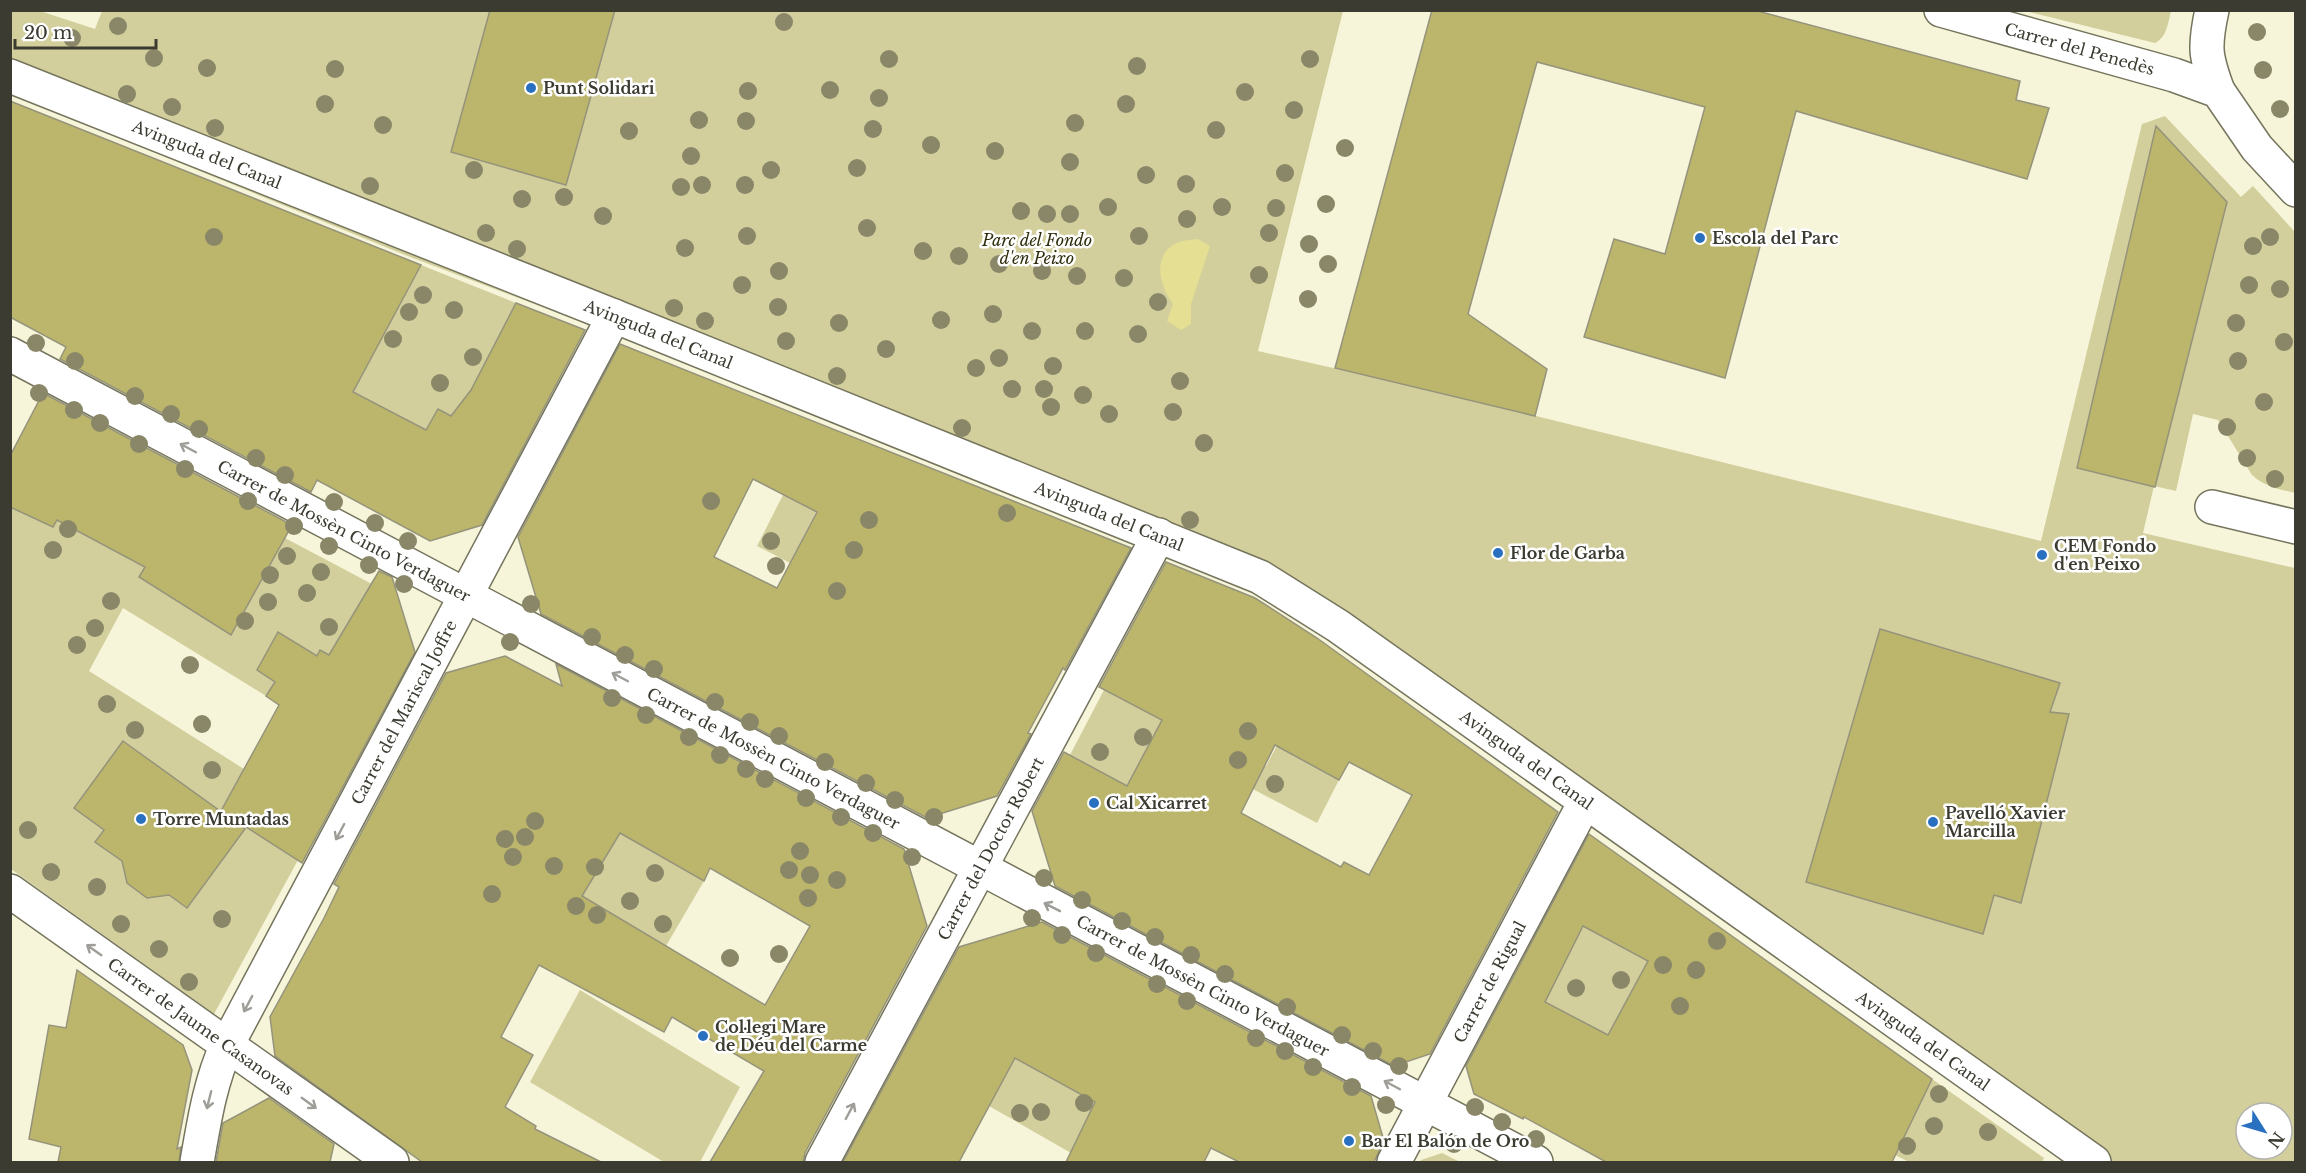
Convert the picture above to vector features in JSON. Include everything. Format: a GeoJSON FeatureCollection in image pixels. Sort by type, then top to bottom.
{"type":"FeatureCollection","features":[{"type":"Feature","properties":{"kind":"street","name":"Carrer del Penedès"},"geometry":{"type":"LineString","coordinates":[[1941,10],[2174,75],[2218,91]]}},
{"type":"Feature","properties":{"kind":"street"},"geometry":{"type":"LineString","coordinates":[[2212,10],[2207,34],[2207,62],[2218,91],[2257,148],[2295,190]]}},
{"type":"Feature","properties":{"kind":"street","name":"Avinguda del Canal"},"geometry":{"type":"LineString","coordinates":[[10,76],[614,316],[1260,577],[1329,620],[2094,1162]]}},
{"type":"Feature","properties":{"kind":"street","name":"Carrer del Mariscal Joffre"},"geometry":{"type":"LineString","coordinates":[[197,1162],[218,1063],[227,1044],[614,316]]}},
{"type":"Feature","properties":{"kind":"street","name":"Carrer de Mossèn Cinto Verdaguer"},"geometry":{"type":"LineString","coordinates":[[10,354],[1536,1162]]}},
{"type":"Feature","properties":{"kind":"street"},"geometry":{"type":"LineString","coordinates":[[2212,507],[2295,527]]}},
{"type":"Feature","properties":{"kind":"street","name":"Carrer del Doctor Robert"},"geometry":{"type":"LineString","coordinates":[[822,1162],[1159,536]]}},
{"type":"Feature","properties":{"kind":"street","name":"Carrer de Rigual"},"geometry":{"type":"LineString","coordinates":[[1394,1162],[1586,802]]}},
{"type":"Feature","properties":{"kind":"street","name":"Carrer de Jaume Casanovas"},"geometry":{"type":"LineString","coordinates":[[10,891],[392,1162]]}},
{"type":"Feature","properties":{"kind":"green space","name":"Parc del Fondo d'en Peixo"},"geometry":{"type":"Polygon","coordinates":[[[10,11],[40,11],[95,29],[102,11],[490,11],[451,152],[566,185],[615,11],[1343,11],[1258,351],[1431,390],[2041,541],[2142,124],[2165,116],[2241,197],[2253,186],[2295,232],[2295,493],[2272,487],[2257,479],[2252,475],[2218,420],[2193,414],[2176,491],[2154,486],[2143,533],[2295,568],[2295,1162],[2074,1162],[1324,627],[1248,589],[1120,540],[579,321],[405,255],[11,94],[10,11]]]}},
{"type":"Feature","properties":{"kind":"green space"},"geometry":{"type":"Polygon","coordinates":[[[2025,11],[2171,11],[2165,33],[2155,43],[2025,11]]]}},
{"type":"Feature","properties":{"kind":"green space"},"geometry":{"type":"Polygon","coordinates":[[[421,265],[516,303],[456,419],[438,409],[423,435],[414,424],[353,392],[421,265]]]}},
{"type":"Feature","properties":{"kind":"green space"},"geometry":{"type":"Polygon","coordinates":[[[785,491],[818,508],[790,563],[757,546],[785,491]]]}},
{"type":"Feature","properties":{"kind":"green space"},"geometry":{"type":"Polygon","coordinates":[[[71,493],[95,540],[145,567],[140,578],[231,635],[285,538],[372,584],[329,655],[320,650],[317,656],[278,632],[257,670],[275,682],[266,696],[123,608],[89,671],[244,769],[221,811],[298,860],[214,1014],[11,869],[10,507],[53,527],[71,493]],[[124,741],[75,808],[103,830],[95,842],[126,864],[124,868],[127,883],[147,898],[164,892],[186,908],[223,858],[206,801],[124,741]]]}},
{"type":"Feature","properties":{"kind":"green space"},"geometry":{"type":"Polygon","coordinates":[[[1104,690],[1170,724],[1146,750],[1127,786],[1070,755],[1104,690]]]}},
{"type":"Feature","properties":{"kind":"green space"},"geometry":{"type":"Polygon","coordinates":[[[1281,738],[1299,758],[1339,780],[1317,823],[1234,779],[1226,745],[1266,766],[1281,738]]]}},
{"type":"Feature","properties":{"kind":"green space"},"geometry":{"type":"Polygon","coordinates":[[[620,833],[704,881],[666,946],[546,901],[620,833]]]}},
{"type":"Feature","properties":{"kind":"green space"},"geometry":{"type":"Polygon","coordinates":[[[1669,922],[1604,1043],[1544,1002],[1583,926],[1586,928],[1669,922]]]}},
{"type":"Feature","properties":{"kind":"green space"},"geometry":{"type":"Polygon","coordinates":[[[580,990],[740,1087],[700,1162],[664,1162],[530,1082],[580,990]]]}},
{"type":"Feature","properties":{"kind":"green space"},"geometry":{"type":"Polygon","coordinates":[[[1006,1053],[1049,1077],[1101,1091],[1071,1153],[989,1106],[1006,1053]]]}},
{"type":"Feature","properties":{"kind":"green space"},"geometry":{"type":"Polygon","coordinates":[[[1932,1079],[2044,1158],[2042,1162],[1909,1162],[1895,1155],[1932,1079]]]}},
{"type":"Feature","properties":{"kind":"green space"},"geometry":{"type":"Polygon","coordinates":[[[1442,1153],[1460,1162],[1420,1162],[1421,1160],[1442,1153]]]}},
{"type":"Feature","properties":{"kind":"shaded area"},"geometry":{"type":"Polygon","coordinates":[[[1198,239],[1210,246],[1191,304],[1191,324],[1181,330],[1167,321],[1173,304],[1161,279],[1161,261],[1170,247],[1181,241],[1198,239]]]}},
{"type":"Feature","properties":{"kind":"building","name":"Punt Solidari"},"geometry":{"type":"Polygon","coordinates":[[[490,10],[615,10],[566,185],[451,152],[490,10]]]}},
{"type":"Feature","properties":{"kind":"building"},"geometry":{"type":"Polygon","coordinates":[[[1432,10],[1754,10],[2020,81],[2016,100],[2049,108],[2027,179],[1796,111],[1725,378],[1584,337],[1614,239],[1665,254],[1705,107],[1537,62],[1468,314],[1547,369],[1535,416],[1335,368],[1432,10]]]}},
{"type":"Feature","properties":{"kind":"building"},"geometry":{"type":"Polygon","coordinates":[[[10,101],[421,265],[353,392],[426,430],[438,409],[451,416],[471,390],[516,303],[585,330],[482,525],[430,541],[317,480],[311,492],[60,359],[66,347],[10,317],[10,101]]]}},
{"type":"Feature","properties":{"kind":"building"},"geometry":{"type":"Polygon","coordinates":[[[2156,126],[2227,202],[2155,487],[2077,468],[2156,126]]]}},
{"type":"Feature","properties":{"kind":"building"},"geometry":{"type":"Polygon","coordinates":[[[620,344],[1131,548],[1065,670],[1063,668],[1028,733],[1031,734],[997,796],[927,818],[541,614],[518,537],[620,344]],[[753,479],[714,557],[777,588],[817,512],[753,479]]]}},
{"type":"Feature","properties":{"kind":"building"},"geometry":{"type":"Polygon","coordinates":[[[43,393],[292,525],[231,635],[139,577],[145,567],[57,520],[53,527],[10,507],[10,456],[43,393]]]}},
{"type":"Feature","properties":{"kind":"building"},"geometry":{"type":"Polygon","coordinates":[[[1166,562],[1255,598],[1317,638],[1558,812],[1430,1054],[1394,1066],[1055,886],[1032,811],[1064,752],[1127,786],[1162,720],[1099,687],[1166,562]],[[1275,745],[1241,813],[1341,867],[1344,862],[1369,875],[1412,795],[1349,762],[1339,780],[1275,745]]]}},
{"type":"Feature","properties":{"kind":"building"},"geometry":{"type":"Polygon","coordinates":[[[379,571],[392,577],[415,652],[302,863],[221,811],[279,705],[266,696],[275,682],[257,670],[278,632],[317,656],[320,650],[329,655],[379,571]]]}},
{"type":"Feature","properties":{"kind":"building","name":"Pavelló Xavier Marcilla"},"geometry":{"type":"Polygon","coordinates":[[[1880,629],[2060,683],[2050,712],[2069,714],[2021,903],[1994,895],[1983,934],[1806,882],[1880,629]]]}},
{"type":"Feature","properties":{"kind":"building"},"geometry":{"type":"Polygon","coordinates":[[[505,656],[562,686],[556,664],[904,849],[927,926],[805,1153],[803,1162],[710,1162],[764,1071],[672,1017],[664,1032],[539,965],[501,1037],[533,1055],[505,1107],[536,1126],[535,1129],[601,1162],[422,1162],[275,1056],[270,1017],[339,887],[334,884],[446,673],[505,656]],[[620,833],[582,896],[765,1005],[810,926],[710,868],[704,881],[620,833]]]}},
{"type":"Feature","properties":{"kind":"building","name":"Torre Muntadas"},"geometry":{"type":"Polygon","coordinates":[[[123,741],[245,829],[187,908],[169,895],[147,898],[127,883],[122,861],[95,842],[104,830],[74,808],[123,741]]]}},
{"type":"Feature","properties":{"kind":"building"},"geometry":{"type":"Polygon","coordinates":[[[1589,834],[1932,1079],[1892,1162],[1606,1162],[1524,1117],[1523,1119],[1474,1094],[1466,1066],[1589,834]],[[1583,926],[1545,1002],[1608,1035],[1648,961],[1583,926]]]}},
{"type":"Feature","properties":{"kind":"building"},"geometry":{"type":"Polygon","coordinates":[[[1042,922],[1371,1096],[1384,1141],[1374,1162],[1239,1162],[1211,1148],[1204,1162],[1066,1162],[1095,1102],[1015,1058],[959,1162],[843,1162],[959,947],[1042,922]]]}},
{"type":"Feature","properties":{"kind":"building"},"geometry":{"type":"Polygon","coordinates":[[[77,970],[183,1045],[192,1070],[177,1149],[181,1147],[179,1162],[58,1162],[61,1147],[29,1139],[49,1025],[66,1028],[77,970]]]}},
{"type":"Feature","properties":{"kind":"building"},"geometry":{"type":"Polygon","coordinates":[[[269,1098],[334,1144],[330,1162],[216,1162],[223,1123],[269,1098]]]}},
{"type":"Feature","properties":{"kind":"place","name":"Punt Solidari"},"geometry":{"type":"Point","coordinates":[531,88]}},
{"type":"Feature","properties":{"kind":"place","name":"Escola del Parc"},"geometry":{"type":"Point","coordinates":[1700,238]}},
{"type":"Feature","properties":{"kind":"place","name":"Flor de Garba"},"geometry":{"type":"Point","coordinates":[1498,553]}},
{"type":"Feature","properties":{"kind":"place","name":"CEM Fondo d'en Peixo"},"geometry":{"type":"Point","coordinates":[2042,555]}},
{"type":"Feature","properties":{"kind":"place","name":"Cal Xicarret"},"geometry":{"type":"Point","coordinates":[1094,803]}},
{"type":"Feature","properties":{"kind":"place","name":"Torre Muntadas"},"geometry":{"type":"Point","coordinates":[141,819]}},
{"type":"Feature","properties":{"kind":"place","name":"Pavelló Xavier Marcilla"},"geometry":{"type":"Point","coordinates":[1933,822]}},
{"type":"Feature","properties":{"kind":"place","name":"Col·legi Mare de Déu del Carme"},"geometry":{"type":"Point","coordinates":[703,1036]}},
{"type":"Feature","properties":{"kind":"place","name":"Bar El Balón de Oro"},"geometry":{"type":"Point","coordinates":[1349,1141]}}]}
